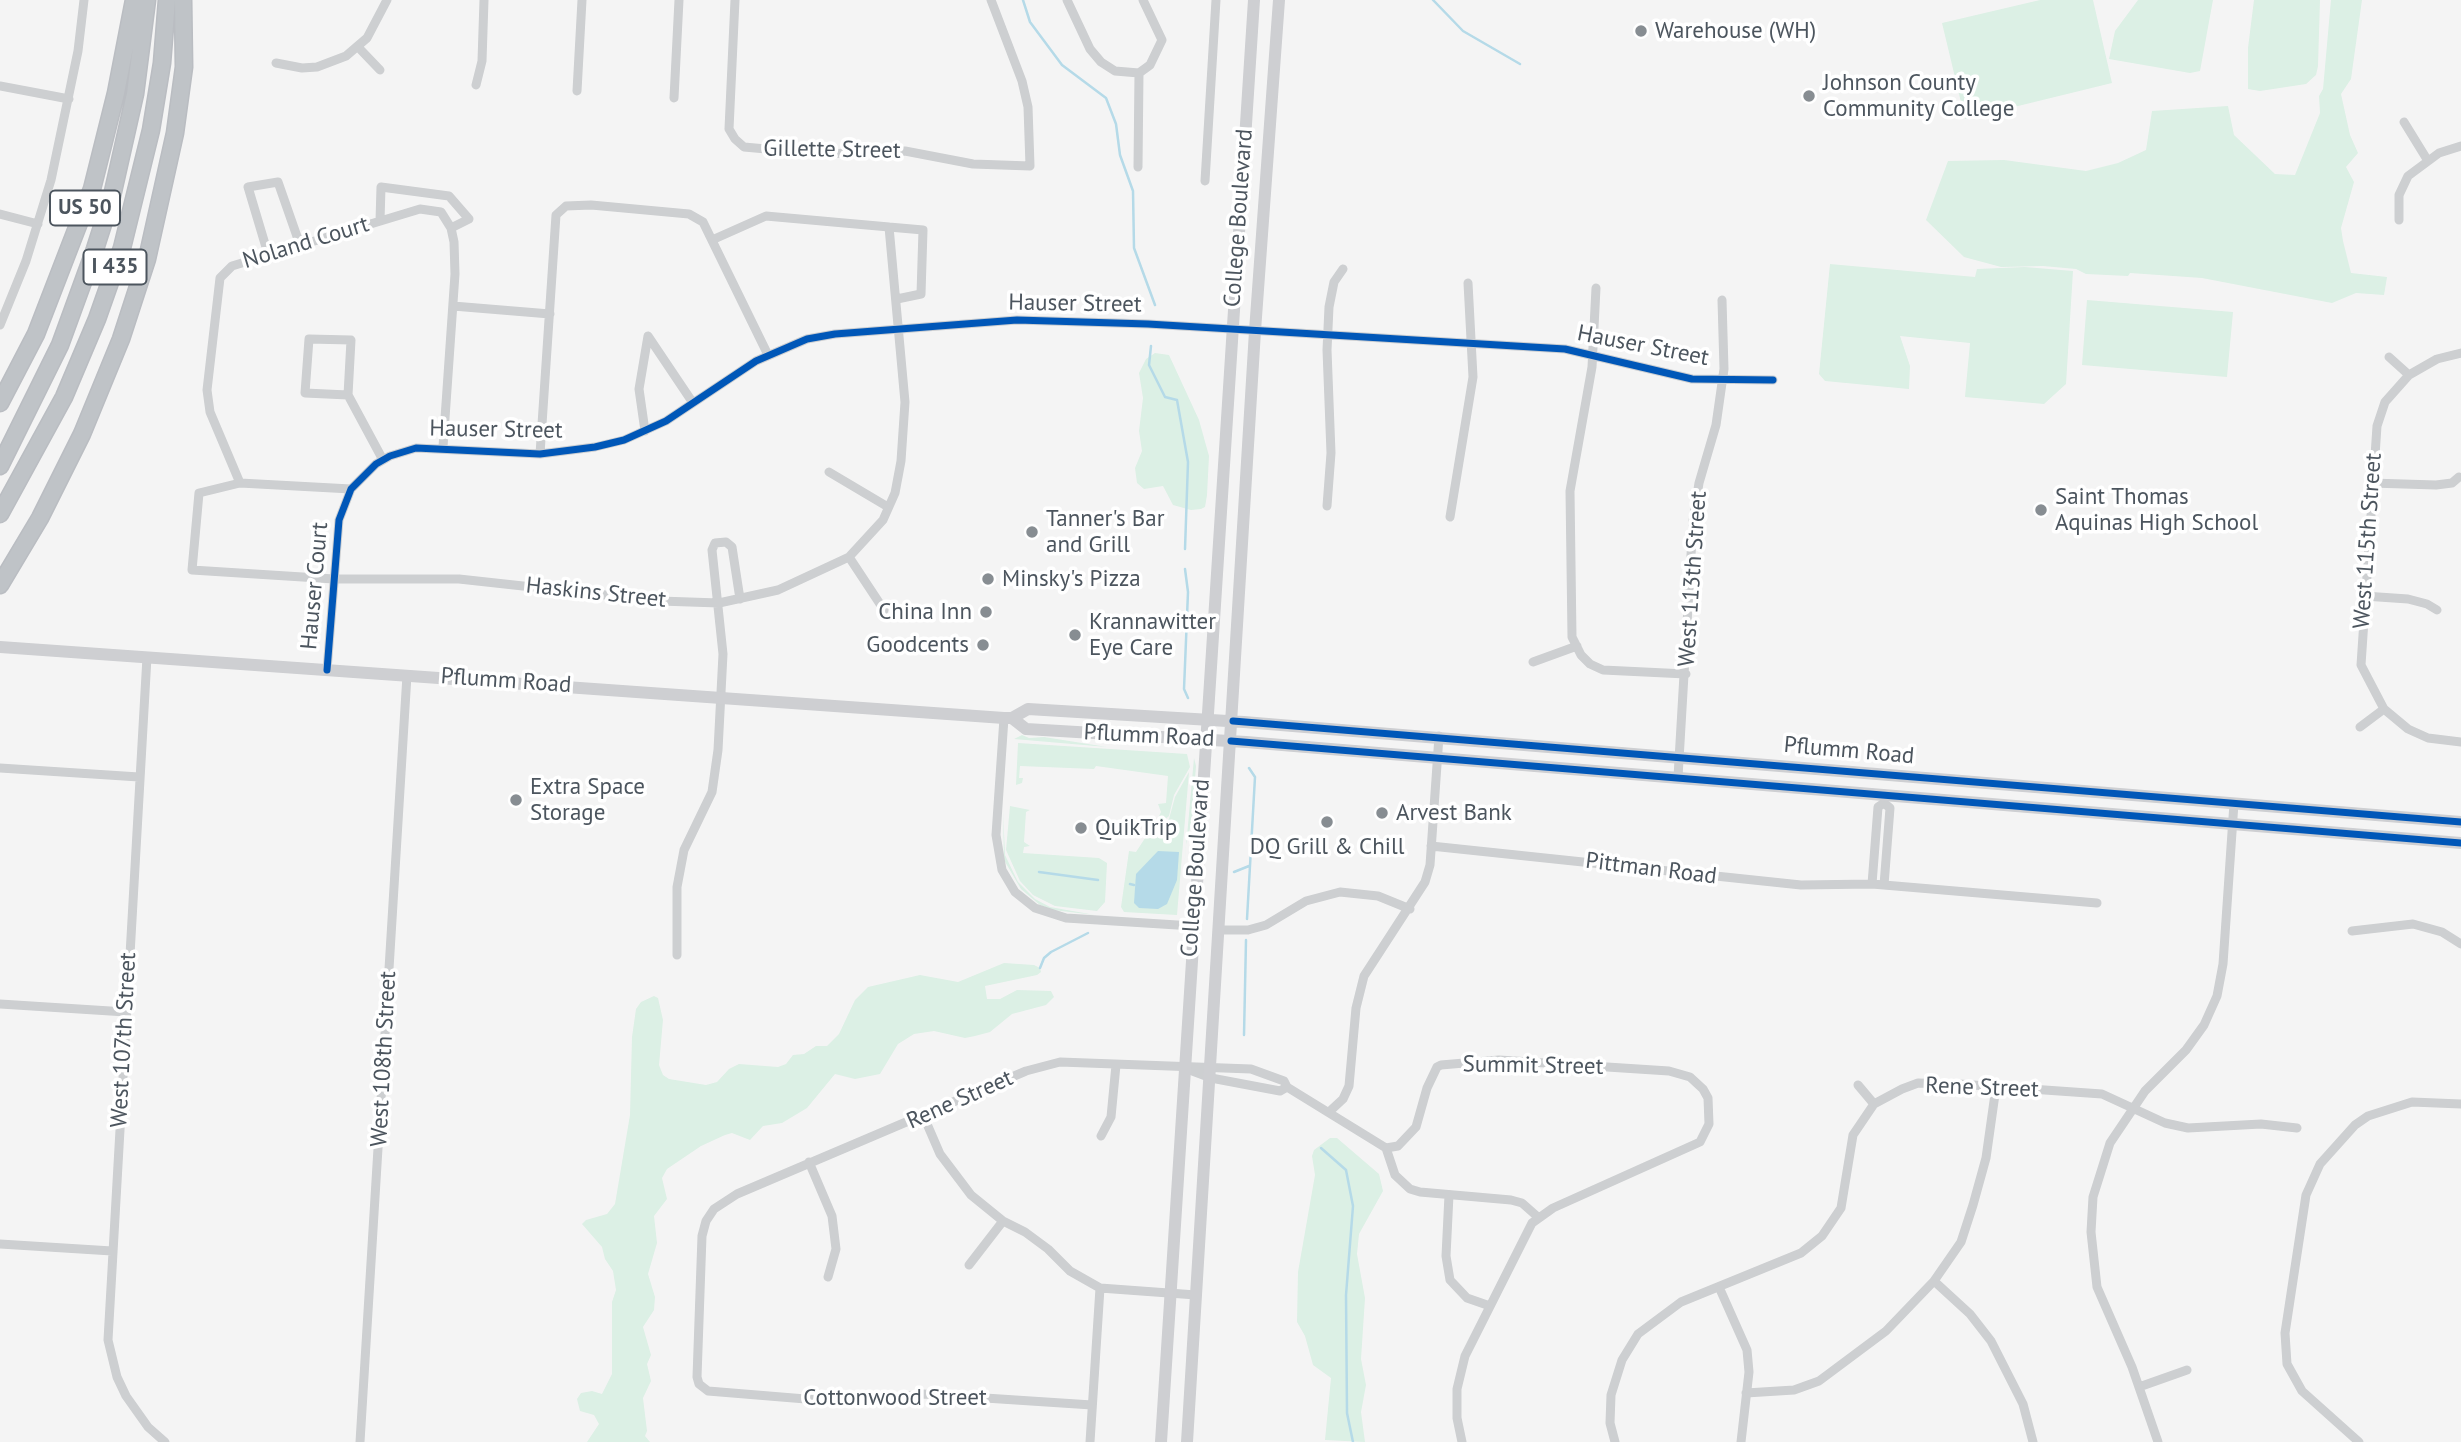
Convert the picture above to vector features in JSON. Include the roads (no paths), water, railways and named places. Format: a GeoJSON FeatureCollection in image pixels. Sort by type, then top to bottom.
{"type":"FeatureCollection","features":[{"type":"Feature","properties":{"kind":"highway","name":"US 50"},"geometry":{"type":"LineString","coordinates":[[0,403],[36,334],[92,189],[117,93],[134,0]]}},
{"type":"Feature","properties":{"kind":"highway","name":"I 435"},"geometry":{"type":"LineString","coordinates":[[0,466],[60,345],[112,196],[135,94],[147,0]]}},
{"type":"Feature","properties":{"kind":"highway","name":"I 435"},"geometry":{"type":"LineString","coordinates":[[0,514],[64,397],[97,320],[122,248],[151,130],[167,0]]}},
{"type":"Feature","properties":{"kind":"highway","name":"US 50"},"geometry":{"type":"LineString","coordinates":[[0,585],[40,518],[82,434],[121,339],[147,259],[175,133],[184,67],[183,0]]}},
{"type":"Feature","properties":{"kind":"main road","name":"College Boulevard"},"geometry":{"type":"LineString","coordinates":[[1161,1442],[1254,0]]}},
{"type":"Feature","properties":{"kind":"main road","name":"College Boulevard"},"geometry":{"type":"LineString","coordinates":[[1187,1442],[1221,930],[1255,331],[1279,0]]}},
{"type":"Feature","properties":{"kind":"main road","name":"Pflumm Road"},"geometry":{"type":"LineString","coordinates":[[0,647],[720,695],[1008,718],[1026,729],[1205,739],[1437,757],[2461,843]]}},
{"type":"Feature","properties":{"kind":"main road","name":"Pflumm Road"},"geometry":{"type":"LineString","coordinates":[[1008,718],[1028,709],[1206,719],[1439,736],[2461,822]]}},
{"type":"Feature","properties":{"kind":"street"},"geometry":{"type":"LineString","coordinates":[[0,325],[38,224],[69,99],[84,0]]}},
{"type":"Feature","properties":{"kind":"street"},"geometry":{"type":"LineString","coordinates":[[276,63],[302,68],[317,67],[339,60],[368,38],[387,0]]}},
{"type":"Feature","properties":{"kind":"street"},"geometry":{"type":"LineString","coordinates":[[476,85],[482,61],[484,0]]}},
{"type":"Feature","properties":{"kind":"street"},"geometry":{"type":"LineString","coordinates":[[577,91],[582,0]]}},
{"type":"Feature","properties":{"kind":"street"},"geometry":{"type":"LineString","coordinates":[[674,98],[679,0]]}},
{"type":"Feature","properties":{"kind":"street","name":"Gillette Street"},"geometry":{"type":"LineString","coordinates":[[735,0],[729,129],[734,139],[744,146],[822,154],[908,152],[973,164],[1030,166],[1028,107],[1022,81],[991,0]]}},
{"type":"Feature","properties":{"kind":"street"},"geometry":{"type":"LineString","coordinates":[[1068,0],[1090,49],[1101,62],[1115,71],[1139,73],[1150,65],[1162,40],[1146,1]]}},
{"type":"Feature","properties":{"kind":"street"},"geometry":{"type":"LineString","coordinates":[[1205,181],[1216,0]]}},
{"type":"Feature","properties":{"kind":"street"},"geometry":{"type":"LineString","coordinates":[[358,47],[380,69]]}},
{"type":"Feature","properties":{"kind":"street"},"geometry":{"type":"LineString","coordinates":[[1139,73],[1139,167]]}},
{"type":"Feature","properties":{"kind":"street"},"geometry":{"type":"LineString","coordinates":[[0,86],[69,99]]}},
{"type":"Feature","properties":{"kind":"street"},"geometry":{"type":"LineString","coordinates":[[2404,122],[2428,160]]}},
{"type":"Feature","properties":{"kind":"street"},"geometry":{"type":"LineString","coordinates":[[2399,220],[2399,195],[2404,183],[2428,160],[2439,153],[2461,146]]}},
{"type":"Feature","properties":{"kind":"street"},"geometry":{"type":"LineString","coordinates":[[268,254],[248,187],[278,182],[300,245]]}},
{"type":"Feature","properties":{"kind":"street","name":"Noland Court"},"geometry":{"type":"LineString","coordinates":[[380,221],[381,187],[449,196],[469,219],[451,228]]}},
{"type":"Feature","properties":{"kind":"street"},"geometry":{"type":"LineString","coordinates":[[540,454],[556,215],[566,206],[591,205],[689,214],[703,222],[768,355]]}},
{"type":"Feature","properties":{"kind":"street","name":"Noland Court"},"geometry":{"type":"LineString","coordinates":[[240,483],[210,412],[207,390],[220,278],[232,266],[420,209],[441,212],[451,228],[455,274],[443,447]]}},
{"type":"Feature","properties":{"kind":"street"},"geometry":{"type":"LineString","coordinates":[[0,214],[38,224]]}},
{"type":"Feature","properties":{"kind":"street"},"geometry":{"type":"LineString","coordinates":[[712,240],[766,216],[923,230],[921,294],[897,299]]}},
{"type":"Feature","properties":{"kind":"street","name":"Haskins Street"},"geometry":{"type":"LineString","coordinates":[[240,483],[199,494],[192,570],[334,579],[459,579],[660,601],[719,603],[800,582],[849,557],[875,531],[888,507],[899,472],[904,429],[900,330],[889,227]]}},
{"type":"Feature","properties":{"kind":"street"},"geometry":{"type":"LineString","coordinates":[[1327,506],[1331,453],[1328,336],[1331,293],[1343,269]]}},
{"type":"Feature","properties":{"kind":"street"},"geometry":{"type":"LineString","coordinates":[[1450,517],[1471,393],[1473,344],[1468,283]]}},
{"type":"Feature","properties":{"kind":"street"},"geometry":{"type":"LineString","coordinates":[[1596,288],[1593,355],[1570,491],[1572,637],[1590,664],[1603,670],[1686,674]]}},
{"type":"Feature","properties":{"kind":"street","name":"West 113th Street"},"geometry":{"type":"LineString","coordinates":[[1678,777],[1693,521],[1723,379],[1722,300]]}},
{"type":"Feature","properties":{"kind":"street"},"geometry":{"type":"LineString","coordinates":[[453,306],[550,314]]}},
{"type":"Feature","properties":{"kind":"street","name":"Hauser Street"},"geometry":{"type":"LineString","coordinates":[[366,472],[383,460],[407,450],[443,447],[540,454],[595,447],[645,431],[768,355],[807,340],[835,334],[1017,320],[1531,346],[1593,355],[1682,377],[1773,380]]}},
{"type":"Feature","properties":{"kind":"street"},"geometry":{"type":"LineString","coordinates":[[645,431],[639,389],[648,336],[693,402]]}},
{"type":"Feature","properties":{"kind":"street"},"geometry":{"type":"LineString","coordinates":[[348,395],[305,393],[309,339],[351,340],[348,395],[383,460]]}},
{"type":"Feature","properties":{"kind":"street"},"geometry":{"type":"LineString","coordinates":[[2389,357],[2409,375],[2437,359],[2461,353]]}},
{"type":"Feature","properties":{"kind":"street","name":"West 115th Street"},"geometry":{"type":"LineString","coordinates":[[2384,709],[2361,665],[2371,482],[2377,426],[2385,402],[2409,375]]}},
{"type":"Feature","properties":{"kind":"street","name":"Hauser Court"},"geometry":{"type":"LineString","coordinates":[[327,670],[339,520],[351,489],[366,472]]}},
{"type":"Feature","properties":{"kind":"street"},"geometry":{"type":"LineString","coordinates":[[828,472],[888,507]]}},
{"type":"Feature","properties":{"kind":"street"},"geometry":{"type":"LineString","coordinates":[[2371,482],[2436,485],[2452,483],[2459,477]]}},
{"type":"Feature","properties":{"kind":"street"},"geometry":{"type":"LineString","coordinates":[[240,483],[351,489]]}},
{"type":"Feature","properties":{"kind":"street"},"geometry":{"type":"LineString","coordinates":[[677,956],[677,887],[684,850],[712,792],[723,654],[712,550],[716,543],[721,541],[732,547],[740,599]]}},
{"type":"Feature","properties":{"kind":"street"},"geometry":{"type":"LineString","coordinates":[[849,557],[884,610]]}},
{"type":"Feature","properties":{"kind":"street"},"geometry":{"type":"LineString","coordinates":[[2364,596],[2408,599],[2437,610]]}},
{"type":"Feature","properties":{"kind":"street"},"geometry":{"type":"LineString","coordinates":[[1533,662],[1577,646]]}},
{"type":"Feature","properties":{"kind":"street","name":"West 107th Street"},"geometry":{"type":"LineString","coordinates":[[147,657],[108,1318],[111,1359],[126,1396],[139,1416],[164,1442]]}},
{"type":"Feature","properties":{"kind":"street","name":"West 108th Street"},"geometry":{"type":"LineString","coordinates":[[360,1442],[407,675]]}},
{"type":"Feature","properties":{"kind":"street"},"geometry":{"type":"LineString","coordinates":[[2360,727],[2384,709],[2408,729],[2428,738],[2461,742]]}},
{"type":"Feature","properties":{"kind":"street"},"geometry":{"type":"LineString","coordinates":[[1008,718],[996,835],[998,854],[1010,884],[1022,898],[1050,915],[1193,926]]}},
{"type":"Feature","properties":{"kind":"street"},"geometry":{"type":"LineString","coordinates":[[1329,1112],[1343,1099],[1349,1086],[1358,995],[1364,976],[1410,909],[1425,882],[1432,845],[1439,736]]}},
{"type":"Feature","properties":{"kind":"street"},"geometry":{"type":"LineString","coordinates":[[0,768],[139,777]]}},
{"type":"Feature","properties":{"kind":"street"},"geometry":{"type":"LineString","coordinates":[[1884,885],[1890,808],[1884,803],[1878,807],[1872,884],[2097,904]]}},
{"type":"Feature","properties":{"kind":"street"},"geometry":{"type":"LineString","coordinates":[[2158,1442],[2139,1387],[2097,1287],[2091,1232],[2093,1197],[2110,1143],[2146,1091],[2186,1050],[2204,1025],[2217,996],[2223,964],[2234,803]]}},
{"type":"Feature","properties":{"kind":"street","name":"Pittman Road"},"geometry":{"type":"LineString","coordinates":[[1432,845],[1793,884],[1872,884]]}},
{"type":"Feature","properties":{"kind":"street"},"geometry":{"type":"LineString","coordinates":[[1221,930],[1248,930],[1266,925],[1306,901],[1340,892],[1378,896],[1410,909]]}},
{"type":"Feature","properties":{"kind":"street"},"geometry":{"type":"LineString","coordinates":[[2351,931],[2413,924],[2442,932],[2461,944]]}},
{"type":"Feature","properties":{"kind":"street"},"geometry":{"type":"LineString","coordinates":[[0,1004],[126,1012]]}},
{"type":"Feature","properties":{"kind":"street","name":"Summit Street"},"geometry":{"type":"LineString","coordinates":[[1385,1147],[1398,1146],[1416,1127],[1427,1088],[1437,1067],[1441,1065],[1499,1060],[1670,1071],[1698,1083],[1708,1098],[1710,1112],[1706,1133],[1692,1148],[1553,1208],[1539,1218]]}},
{"type":"Feature","properties":{"kind":"street","name":"Rene Street"},"geometry":{"type":"LineString","coordinates":[[699,1384],[698,1319],[702,1236],[706,1221],[723,1201],[809,1162],[1044,1066],[1076,1062],[1184,1068],[1212,1072],[1280,1091],[1287,1087]]}},
{"type":"Feature","properties":{"kind":"street"},"geometry":{"type":"LineString","coordinates":[[1101,1136],[1111,1117],[1116,1065]]}},
{"type":"Feature","properties":{"kind":"street","name":"Rene Street"},"geometry":{"type":"LineString","coordinates":[[1212,1072],[1251,1069],[1284,1081],[1287,1087],[1385,1147]]}},
{"type":"Feature","properties":{"kind":"street","name":"Rene Street"},"geometry":{"type":"LineString","coordinates":[[1874,1104],[1918,1083],[1996,1087],[2102,1094],[2165,1123],[2188,1129],[2261,1124],[2297,1128]]}},
{"type":"Feature","properties":{"kind":"street"},"geometry":{"type":"LineString","coordinates":[[1615,1442],[1609,1408],[1615,1381],[1626,1353],[1638,1334],[1655,1318],[1681,1302],[1801,1254],[1822,1236],[1841,1208],[1853,1135],[1874,1104],[1858,1085]]}},
{"type":"Feature","properties":{"kind":"street"},"geometry":{"type":"LineString","coordinates":[[1746,1393],[1794,1390],[1819,1381],[1886,1332],[1934,1281],[1961,1242],[1986,1158],[1996,1087]]}},
{"type":"Feature","properties":{"kind":"street"},"geometry":{"type":"LineString","coordinates":[[2359,1442],[2302,1391],[2287,1364],[2285,1333],[2306,1195],[2320,1164],[2355,1125],[2368,1116],[2412,1102],[2461,1104]]}},
{"type":"Feature","properties":{"kind":"street"},"geometry":{"type":"LineString","coordinates":[[924,1116],[951,1170],[971,1195],[1003,1221],[1025,1232],[1070,1271],[1100,1288],[1196,1295]]}},
{"type":"Feature","properties":{"kind":"street"},"geometry":{"type":"LineString","coordinates":[[1385,1147],[1395,1175],[1403,1184],[1420,1192],[1511,1199],[1522,1202],[1539,1218],[1532,1223],[1465,1356],[1457,1389],[1457,1418],[1462,1442]]}},
{"type":"Feature","properties":{"kind":"street"},"geometry":{"type":"LineString","coordinates":[[809,1162],[832,1216],[836,1249],[828,1277]]}},
{"type":"Feature","properties":{"kind":"street"},"geometry":{"type":"LineString","coordinates":[[1449,1195],[1446,1256],[1450,1280],[1467,1298],[1490,1306]]}},
{"type":"Feature","properties":{"kind":"street"},"geometry":{"type":"LineString","coordinates":[[969,1265],[1003,1221]]}},
{"type":"Feature","properties":{"kind":"street"},"geometry":{"type":"LineString","coordinates":[[0,1244],[112,1251]]}},
{"type":"Feature","properties":{"kind":"street"},"geometry":{"type":"LineString","coordinates":[[1934,1281],[1970,1314],[1991,1341],[2023,1404],[2033,1442]]}},
{"type":"Feature","properties":{"kind":"street"},"geometry":{"type":"LineString","coordinates":[[1719,1287],[1747,1350],[1749,1372],[1741,1442]]}},
{"type":"Feature","properties":{"kind":"street"},"geometry":{"type":"LineString","coordinates":[[1090,1442],[1100,1288]]}},
{"type":"Feature","properties":{"kind":"street"},"geometry":{"type":"LineString","coordinates":[[2139,1387],[2187,1370]]}},
{"type":"Feature","properties":{"kind":"street","name":"Cottonwood Street"},"geometry":{"type":"LineString","coordinates":[[699,1384],[708,1391],[830,1401],[862,1402],[924,1395],[1092,1405]]}},
{"type":"Feature","properties":{"kind":"water"},"geometry":{"type":"Polygon","coordinates":[[[1158,851],[1179,852],[1177,880],[1167,904],[1158,909],[1139,908],[1134,903],[1136,874],[1158,851]]]}},
{"type":"Feature","properties":{"kind":"waterway"},"geometry":{"type":"LineString","coordinates":[[1023,0],[1030,22],[1062,65],[1106,98],[1116,124],[1120,155],[1133,191],[1134,248],[1155,305]]}},
{"type":"Feature","properties":{"kind":"waterway"},"geometry":{"type":"LineString","coordinates":[[1433,0],[1463,31],[1520,64]]}},
{"type":"Feature","properties":{"kind":"waterway"},"geometry":{"type":"LineString","coordinates":[[1151,346],[1149,365],[1165,397],[1177,400],[1188,462],[1185,549]]}},
{"type":"Feature","properties":{"kind":"waterway"},"geometry":{"type":"LineString","coordinates":[[1185,569],[1188,592],[1184,689],[1188,698]]}},
{"type":"Feature","properties":{"kind":"waterway"},"geometry":{"type":"LineString","coordinates":[[1247,919],[1255,777],[1249,768]]}},
{"type":"Feature","properties":{"kind":"waterway"},"geometry":{"type":"LineString","coordinates":[[1234,872],[1249,866]]}},
{"type":"Feature","properties":{"kind":"waterway"},"geometry":{"type":"LineString","coordinates":[[1039,872],[1098,880]]}},
{"type":"Feature","properties":{"kind":"waterway"},"geometry":{"type":"LineString","coordinates":[[1130,884],[1134,885]]}},
{"type":"Feature","properties":{"kind":"waterway"},"geometry":{"type":"LineString","coordinates":[[1040,968],[1044,958],[1051,952],[1088,933]]}},
{"type":"Feature","properties":{"kind":"waterway"},"geometry":{"type":"LineString","coordinates":[[1244,1035],[1246,940]]}},
{"type":"Feature","properties":{"kind":"waterway"},"geometry":{"type":"LineString","coordinates":[[1321,1148],[1346,1170],[1353,1206],[1346,1295],[1347,1413],[1353,1442]]}},
{"type":"Feature","properties":{"kind":"place","name":"Warehouse (WH)"},"geometry":{"type":"Point","coordinates":[1641,31]}},
{"type":"Feature","properties":{"kind":"place","name":"Johnson County Community College"},"geometry":{"type":"Point","coordinates":[1809,96]}},
{"type":"Feature","properties":{"kind":"place","name":"Saint Thomas Aquinas High School"},"geometry":{"type":"Point","coordinates":[2041,510]}},
{"type":"Feature","properties":{"kind":"place","name":"Tanner's Bar and Grill"},"geometry":{"type":"Point","coordinates":[1032,532]}},
{"type":"Feature","properties":{"kind":"place","name":"Minsky's Pizza"},"geometry":{"type":"Point","coordinates":[988,579]}},
{"type":"Feature","properties":{"kind":"place","name":"China Inn"},"geometry":{"type":"Point","coordinates":[986,612]}},
{"type":"Feature","properties":{"kind":"place","name":"Krannawitter Eye Care"},"geometry":{"type":"Point","coordinates":[1075,635]}},
{"type":"Feature","properties":{"kind":"place","name":"Goodcents"},"geometry":{"type":"Point","coordinates":[983,645]}},
{"type":"Feature","properties":{"kind":"place","name":"Extra Space Storage"},"geometry":{"type":"Point","coordinates":[516,800]}},
{"type":"Feature","properties":{"kind":"place","name":"Arvest Bank"},"geometry":{"type":"Point","coordinates":[1382,813]}},
{"type":"Feature","properties":{"kind":"place","name":"DQ Grill & Chill"},"geometry":{"type":"Point","coordinates":[1327,822]}},
{"type":"Feature","properties":{"kind":"place","name":"QuikTrip"},"geometry":{"type":"Point","coordinates":[1081,828]}}]}
